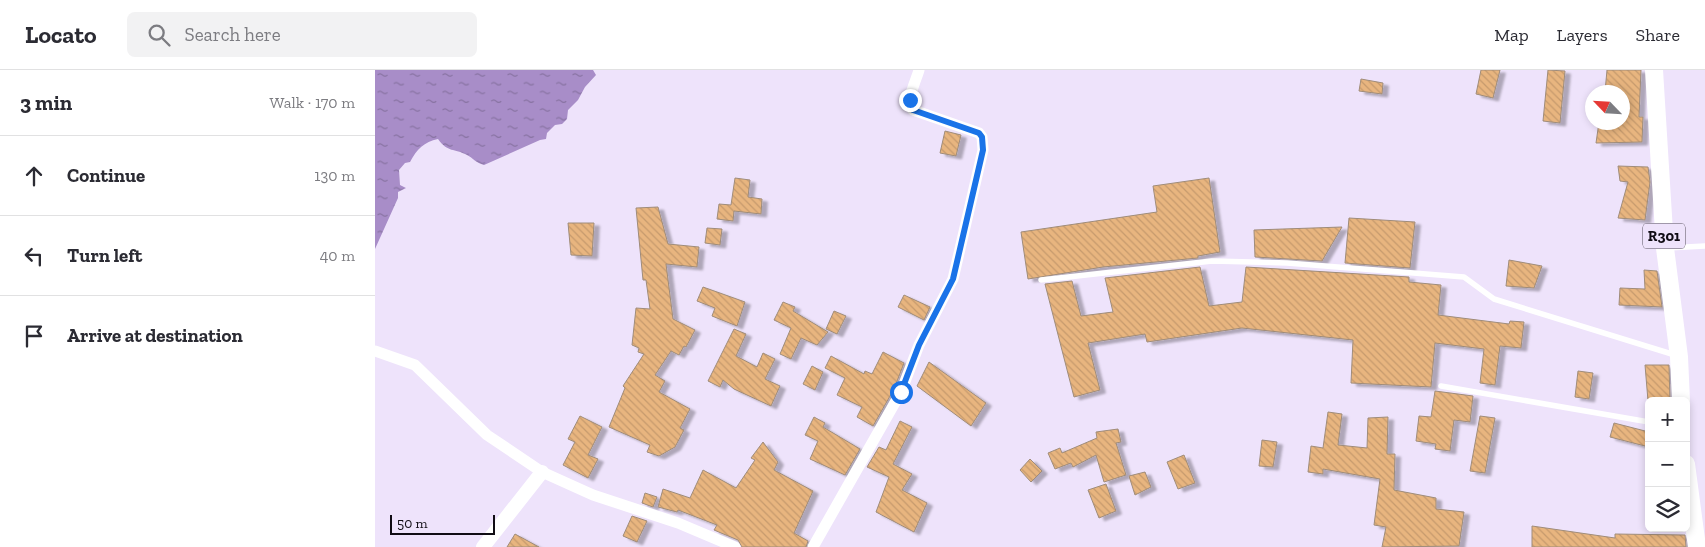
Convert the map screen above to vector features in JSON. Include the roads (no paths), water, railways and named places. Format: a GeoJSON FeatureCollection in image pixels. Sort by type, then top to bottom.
{"type":"FeatureCollection","features":[{"type":"Feature","properties":{"kind":"main road","name":"R301"},"geometry":{"type":"LineString","coordinates":[[1654,70],[1665,248],[1679,357],[1681,397]]}},
{"type":"Feature","properties":{"kind":"main road"},"geometry":{"type":"LineString","coordinates":[[1689,487],[1697,547]]}},
{"type":"Feature","properties":{"kind":"street"},"geometry":{"type":"LineString","coordinates":[[813,547],[901,392],[919,345],[953,279],[983,150],[982,137],[979,133],[913,110],[910,107],[910,100],[919,70]]}},
{"type":"Feature","properties":{"kind":"street"},"geometry":{"type":"LineString","coordinates":[[375,351],[415,365],[487,435],[542,472],[593,495],[678,523],[735,547]]}},
{"type":"Feature","properties":{"kind":"street"},"geometry":{"type":"LineString","coordinates":[[483,547],[542,472]]}},
{"type":"Feature","properties":{"kind":"lane"},"geometry":{"type":"LineString","coordinates":[[1665,248],[1705,246]]}},
{"type":"Feature","properties":{"kind":"lane"},"geometry":{"type":"LineString","coordinates":[[1041,280],[1212,261],[1287,263],[1464,277],[1494,299],[1679,357]]}},
{"type":"Feature","properties":{"kind":"lane"},"geometry":{"type":"LineString","coordinates":[[1441,386],[1645,421]]}},
{"type":"Feature","properties":{"kind":"water"},"geometry":{"type":"Polygon","coordinates":[[[375,70],[593,70],[596,75],[585,87],[578,100],[568,110],[567,119],[562,124],[555,125],[547,133],[546,139],[484,165],[469,156],[448,148],[438,139],[421,147],[410,162],[405,163],[399,170],[400,185],[406,188],[398,192],[398,198],[375,249],[375,70]]]}}]}
